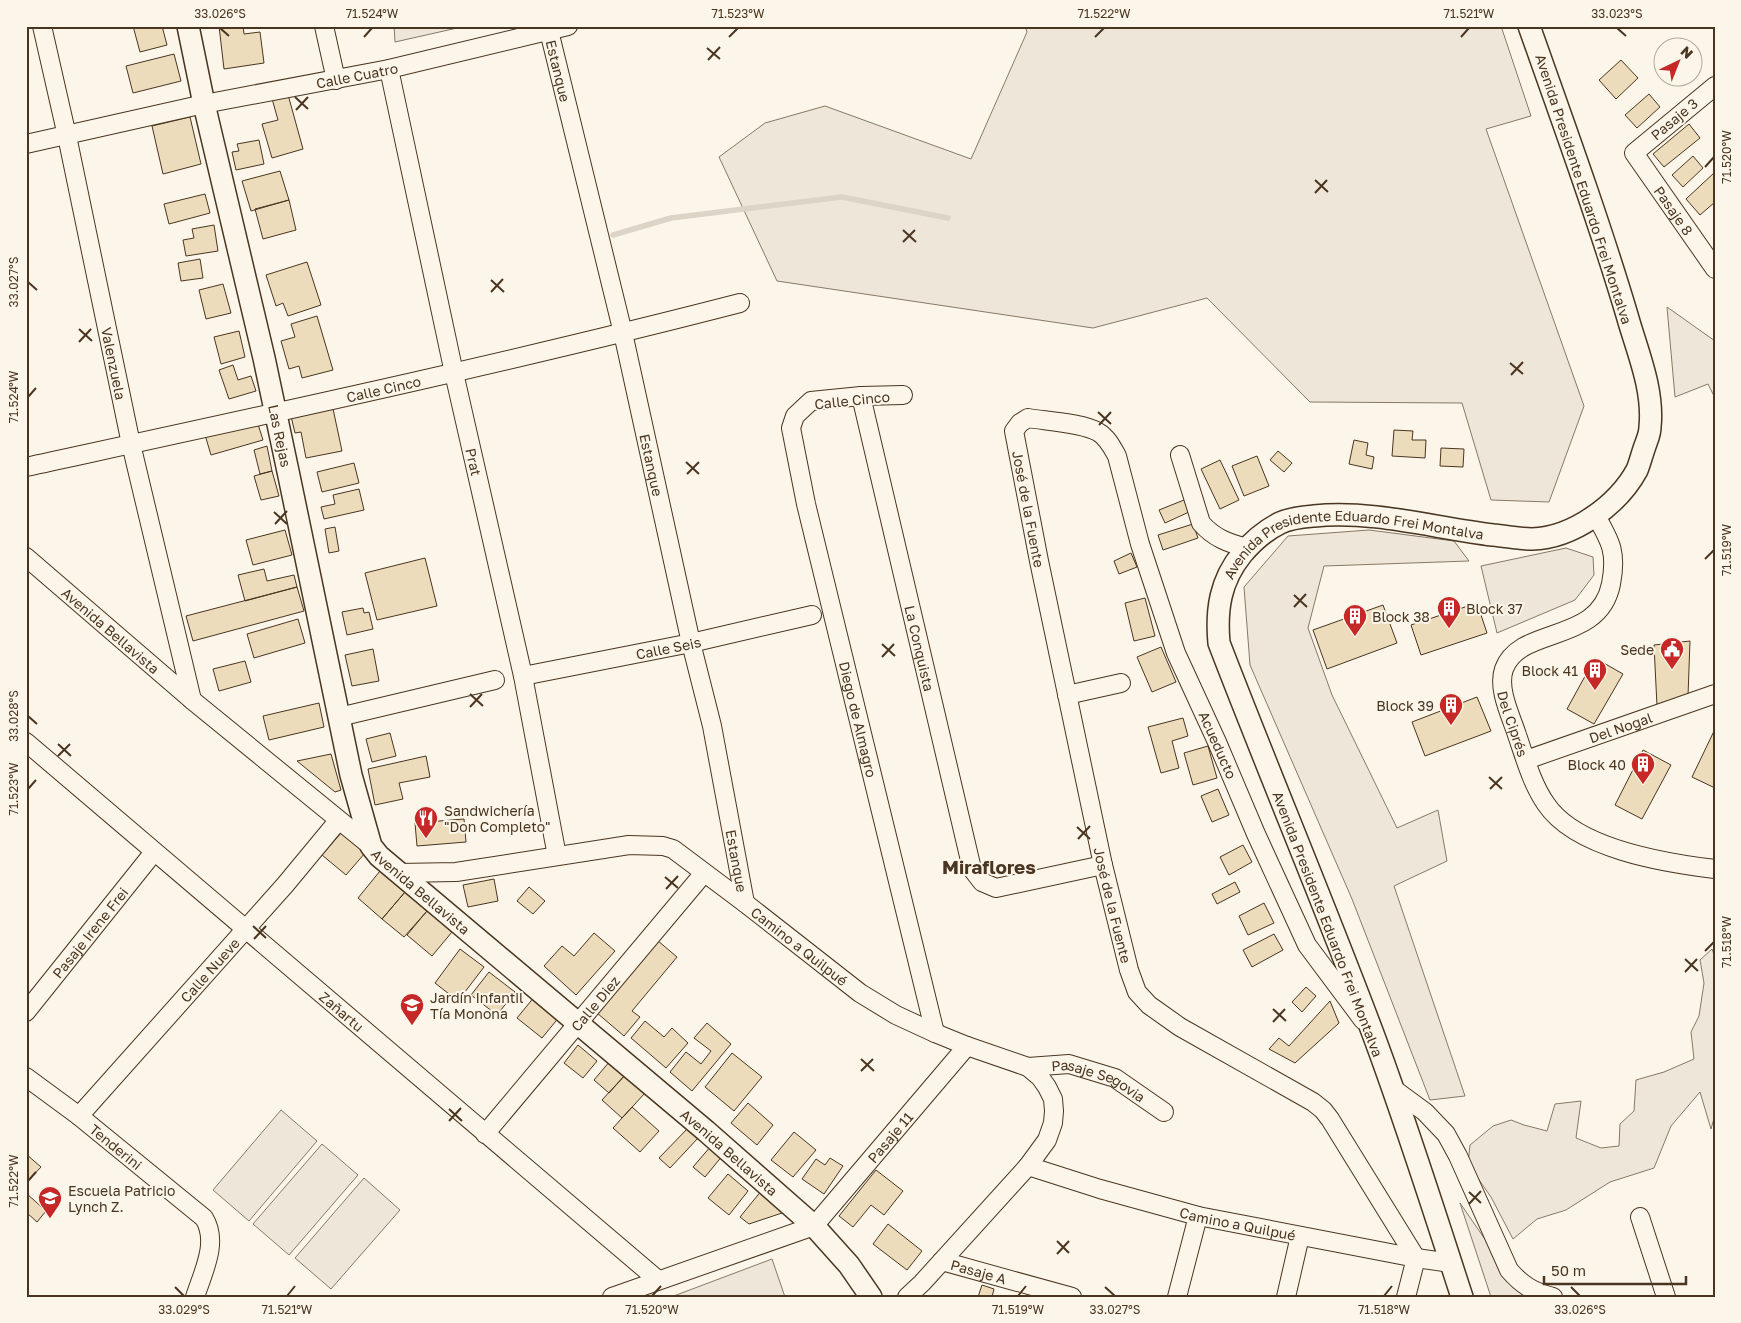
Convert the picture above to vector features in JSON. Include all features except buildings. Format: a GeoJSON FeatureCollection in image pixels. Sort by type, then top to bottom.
{"type":"FeatureCollection","features":[{"type":"Feature","properties":{"kind":"street","name":"Valenzuela"},"geometry":{"type":"LineString","coordinates":[[42,26],[132,444],[192,700]]}},
{"type":"Feature","properties":{"kind":"street","name":"Las Rejas"},"geometry":{"type":"LineString","coordinates":[[188,26],[204,104],[275,411],[351,775],[371,846]]}},
{"type":"Feature","properties":{"kind":"street"},"geometry":{"type":"LineString","coordinates":[[324,26],[336,80]]}},
{"type":"Feature","properties":{"kind":"street","name":"Calle Cuatro"},"geometry":{"type":"LineString","coordinates":[[26,144],[204,104],[389,69],[568,26]]}},
{"type":"Feature","properties":{"kind":"street","name":"Avenida Presidente Eduardo Frei Montalva"},"geometry":{"type":"LineString","coordinates":[[1462,1297],[1373,1034],[1219,643],[1217,616],[1222,589],[1228,574],[1247,548],[1262,534],[1282,522],[1302,517],[1329,514],[1383,518],[1472,532],[1534,539],[1563,533],[1596,516],[1617,497],[1637,469],[1650,429],[1650,402],[1645,376],[1616,280],[1529,26]]}},
{"type":"Feature","properties":{"kind":"street","name":"Estanque"},"geometry":{"type":"LineString","coordinates":[[549,31],[623,334],[691,643],[712,726],[745,902]]}},
{"type":"Feature","properties":{"kind":"street","name":"Prat"},"geometry":{"type":"LineString","coordinates":[[389,69],[454,373],[523,676],[557,856]]}},
{"type":"Feature","properties":{"kind":"street","name":"Pasaje 3"},"geometry":{"type":"LineString","coordinates":[[1634,153],[1715,86]]}},
{"type":"Feature","properties":{"kind":"street","name":"Pasaje 8"},"geometry":{"type":"LineString","coordinates":[[1634,153],[1715,268]]}},
{"type":"Feature","properties":{"kind":"street","name":"Calle Cinco"},"geometry":{"type":"LineString","coordinates":[[26,466],[454,373],[623,334],[740,304]]}},
{"type":"Feature","properties":{"kind":"street","name":"Calle Cinco"},"geometry":{"type":"LineString","coordinates":[[802,408],[811,401],[861,396],[903,395]]}},
{"type":"Feature","properties":{"kind":"street","name":"La Conquista"},"geometry":{"type":"LineString","coordinates":[[861,396],[972,869],[982,882],[996,888],[1103,865]]}},
{"type":"Feature","properties":{"kind":"street","name":"Diego de Almagro"},"geometry":{"type":"LineString","coordinates":[[802,408],[795,416],[791,428],[806,504],[935,1033]]}},
{"type":"Feature","properties":{"kind":"street","name":"José de la Fuente"},"geometry":{"type":"LineString","coordinates":[[1105,438],[1098,432],[1088,428],[1028,418],[1020,423],[1014,431],[1039,561],[1103,865],[1137,992],[1149,1005],[1180,1027],[1287,1086],[1322,1110],[1330,1119],[1416,1258]]}},
{"type":"Feature","properties":{"kind":"street","name":"Acueducto"},"geometry":{"type":"LineString","coordinates":[[1105,438],[1117,456],[1140,544],[1176,653],[1217,742],[1283,895],[1307,945],[1373,1034]]}},
{"type":"Feature","properties":{"kind":"street"},"geometry":{"type":"LineString","coordinates":[[1180,455],[1201,523],[1221,541],[1247,548]]}},
{"type":"Feature","properties":{"kind":"street","name":"Del Ciprés"},"geometry":{"type":"LineString","coordinates":[[1596,516],[1614,552],[1609,592],[1593,616],[1579,625],[1519,650],[1509,660],[1504,670],[1504,695],[1538,791],[1547,806],[1562,821],[1578,832],[1604,844],[1638,855],[1671,864],[1715,869]]}},
{"type":"Feature","properties":{"kind":"street","name":"Avenida Bellavista"},"geometry":{"type":"LineString","coordinates":[[26,557],[192,700],[371,846],[379,856],[578,1023],[814,1226]]}},
{"type":"Feature","properties":{"kind":"street","name":"Calle Seis"},"geometry":{"type":"LineString","coordinates":[[523,676],[691,643],[812,615]]}},
{"type":"Feature","properties":{"kind":"street"},"geometry":{"type":"LineString","coordinates":[[339,717],[495,680]]}},
{"type":"Feature","properties":{"kind":"street"},"geometry":{"type":"LineString","coordinates":[[1067,694],[1121,683]]}},
{"type":"Feature","properties":{"kind":"street","name":"Del Nogal"},"geometry":{"type":"LineString","coordinates":[[1526,760],[1715,694]]}},
{"type":"Feature","properties":{"kind":"street","name":"Zañartu"},"geometry":{"type":"LineString","coordinates":[[26,742],[658,1280]]}},
{"type":"Feature","properties":{"kind":"street","name":"Calle Nueve"},"geometry":{"type":"LineString","coordinates":[[79,1116],[286,885],[338,821]]}},
{"type":"Feature","properties":{"kind":"street","name":"Camino a Quilpué"},"geometry":{"type":"LineString","coordinates":[[399,873],[456,872],[629,845],[663,846],[673,850],[745,902],[860,992],[896,1015],[967,1046],[1028,1067],[1040,1077],[1053,1099],[1053,1122],[1047,1140],[1028,1166],[922,1283],[907,1297]]}},
{"type":"Feature","properties":{"kind":"street","name":"Pasaje Irene Frei"},"geometry":{"type":"LineString","coordinates":[[26,1012],[154,852]]}},
{"type":"Feature","properties":{"kind":"street","name":"Calle Diez"},"geometry":{"type":"LineString","coordinates":[[485,1134],[704,873]]}},
{"type":"Feature","properties":{"kind":"street","name":"Pasaje 11"},"geometry":{"type":"LineString","coordinates":[[814,1226],[967,1046]]}},
{"type":"Feature","properties":{"kind":"street","name":"Pasaje Segovia"},"geometry":{"type":"LineString","coordinates":[[1028,1067],[1070,1064],[1115,1078],[1164,1112]]}},
{"type":"Feature","properties":{"kind":"street","name":"Tenderini"},"geometry":{"type":"LineString","coordinates":[[26,1077],[79,1116],[204,1218],[210,1227],[210,1248],[195,1297]]}},
{"type":"Feature","properties":{"kind":"street"},"geometry":{"type":"LineString","coordinates":[[1391,1087],[1425,1112],[1446,1134],[1458,1156],[1508,1270],[1520,1283],[1534,1291],[1552,1297]]}},
{"type":"Feature","properties":{"kind":"street","name":"Camino a Quilpué"},"geometry":{"type":"LineString","coordinates":[[1028,1166],[1100,1189],[1198,1216],[1451,1263]]}},
{"type":"Feature","properties":{"kind":"street"},"geometry":{"type":"LineString","coordinates":[[1177,1297],[1198,1216]]}},
{"type":"Feature","properties":{"kind":"street"},"geometry":{"type":"LineString","coordinates":[[1640,1217],[1666,1297]]}},
{"type":"Feature","properties":{"kind":"street"},"geometry":{"type":"LineString","coordinates":[[612,1297],[814,1226],[849,1266],[871,1297]]}},
{"type":"Feature","properties":{"kind":"street"},"geometry":{"type":"LineString","coordinates":[[1286,1297],[1300,1236]]}},
{"type":"Feature","properties":{"kind":"street"},"geometry":{"type":"LineString","coordinates":[[1406,1297],[1416,1258]]}},
{"type":"Feature","properties":{"kind":"street","name":"Pasaje A"},"geometry":{"type":"LineString","coordinates":[[942,1261],[1072,1297]]}},
{"type":"Feature","properties":{"kind":"shaded area"},"geometry":{"type":"Polygon","coordinates":[[[394,26],[466,26],[395,42],[394,26]]]}},
{"type":"Feature","properties":{"kind":"shaded area"},"geometry":{"type":"Polygon","coordinates":[[[1025,26],[1501,26],[1531,116],[1486,129],[1584,406],[1549,502],[1491,500],[1462,403],[1310,402],[1207,298],[1093,328],[777,281],[719,157],[765,123],[825,106],[971,159],[1027,32],[1025,26]]]}},
{"type":"Feature","properties":{"kind":"shaded area"},"geometry":{"type":"Polygon","coordinates":[[[1667,307],[1715,341],[1715,398],[1708,384],[1675,397],[1667,307]]]}},
{"type":"Feature","properties":{"kind":"shaded area"},"geometry":{"type":"Polygon","coordinates":[[[1369,530],[1454,541],[1469,561],[1324,566],[1308,628],[1332,695],[1397,828],[1438,810],[1447,861],[1394,886],[1465,1096],[1430,1100],[1352,899],[1250,665],[1244,587],[1288,536],[1369,530]]]}},
{"type":"Feature","properties":{"kind":"shaded area"},"geometry":{"type":"Polygon","coordinates":[[[1566,548],[1593,557],[1594,575],[1575,600],[1497,633],[1481,566],[1566,548]]]}},
{"type":"Feature","properties":{"kind":"shaded area"},"geometry":{"type":"Polygon","coordinates":[[[1712,949],[1715,957],[1715,1115],[1711,1129],[1700,1092],[1671,1126],[1654,1168],[1610,1182],[1566,1210],[1537,1219],[1513,1239],[1491,1197],[1468,1164],[1470,1145],[1493,1126],[1511,1120],[1547,1131],[1555,1104],[1581,1101],[1576,1138],[1601,1148],[1619,1146],[1620,1124],[1634,1111],[1636,1080],[1664,1072],[1694,1059],[1691,1032],[1699,1016],[1704,983],[1700,960],[1712,949]]]}},
{"type":"Feature","properties":{"kind":"shaded area"},"geometry":{"type":"Polygon","coordinates":[[[281,1110],[317,1141],[249,1221],[213,1190],[281,1110]]]}},
{"type":"Feature","properties":{"kind":"shaded area"},"geometry":{"type":"Polygon","coordinates":[[[322,1144],[358,1175],[289,1255],[253,1224],[322,1144]]]}},
{"type":"Feature","properties":{"kind":"shaded area"},"geometry":{"type":"Polygon","coordinates":[[[364,1178],[400,1210],[331,1289],[295,1258],[364,1178]]]}},
{"type":"Feature","properties":{"kind":"shaded area"},"geometry":{"type":"Polygon","coordinates":[[[1460,1203],[1509,1274],[1543,1297],[1491,1297],[1460,1203]]]}},
{"type":"Feature","properties":{"kind":"shaded area"},"geometry":{"type":"Polygon","coordinates":[[[772,1259],[785,1297],[671,1297],[772,1259]]]}},
{"type":"Feature","properties":{"kind":"waterway"},"geometry":{"type":"LineString","coordinates":[[613,235],[671,218],[842,197],[948,218]]}},
{"type":"Feature","properties":{"kind":"place","name":"Block 37"},"geometry":{"type":"Point","coordinates":[1449,629]}},
{"type":"Feature","properties":{"kind":"place","name":"Block 38"},"geometry":{"type":"Point","coordinates":[1355,637]}},
{"type":"Feature","properties":{"kind":"place","name":"Sede"},"geometry":{"type":"Point","coordinates":[1672,670]}},
{"type":"Feature","properties":{"kind":"place","name":"Block 41"},"geometry":{"type":"Point","coordinates":[1595,691]}},
{"type":"Feature","properties":{"kind":"place","name":"Block 39"},"geometry":{"type":"Point","coordinates":[1451,726]}},
{"type":"Feature","properties":{"kind":"place","name":"Block 40"},"geometry":{"type":"Point","coordinates":[1643,785]}},
{"type":"Feature","properties":{"kind":"place","name":"Sandwichería \"Don Completo\""},"geometry":{"type":"Point","coordinates":[426,839]}},
{"type":"Feature","properties":{"kind":"place","name":"Jardín Infantil Tía Monona"},"geometry":{"type":"Point","coordinates":[412,1026]}},
{"type":"Feature","properties":{"kind":"place","name":"Escuela Patricio Lynch Z."},"geometry":{"type":"Point","coordinates":[50,1219]}},
{"type":"Feature","properties":{"kind":"district","name":"Miraflores"},"geometry":{"type":"Point","coordinates":[989,866]}}]}
